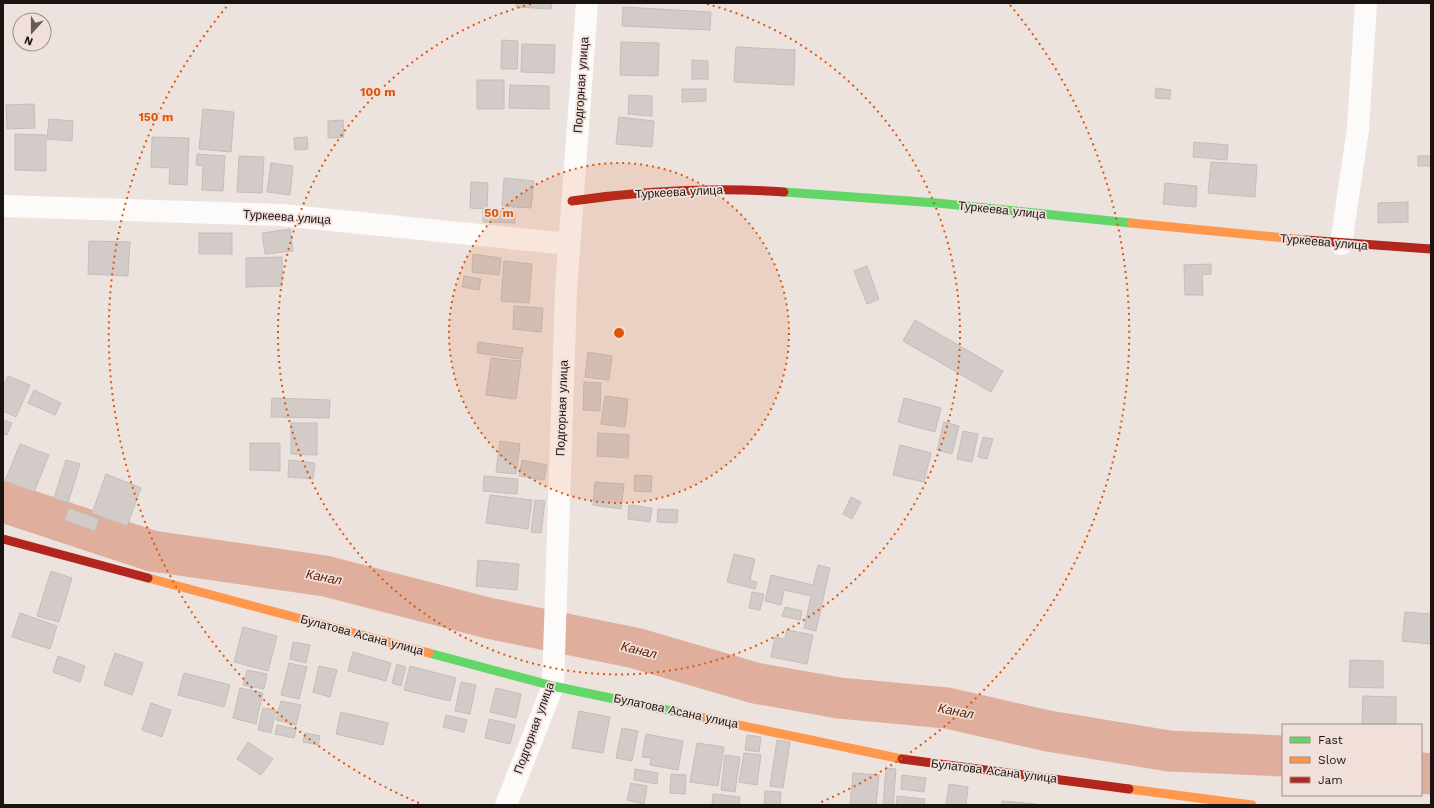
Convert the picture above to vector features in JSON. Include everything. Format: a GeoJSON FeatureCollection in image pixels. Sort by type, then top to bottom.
{"type":"FeatureCollection","features":[{"type":"Feature","properties":{"kind":"street","name":"Подгорная улица"},"geometry":{"type":"LineString","coordinates":[[506,805],[553,686],[566,290],[587,3]]}},
{"type":"Feature","properties":{"kind":"street"},"geometry":{"type":"LineString","coordinates":[[1341,244],[1358,129],[1366,3]]}},
{"type":"Feature","properties":{"kind":"street","name":"Туркеева улица"},"geometry":{"type":"LineString","coordinates":[[572,201],[615,195],[737,189],[937,203],[1341,244],[1431,248]]}},
{"type":"Feature","properties":{"kind":"street","name":"Туркеева улица"},"geometry":{"type":"LineString","coordinates":[[3,206],[281,215],[569,244]]}},
{"type":"Feature","properties":{"kind":"street","name":"Булатова Асана улица"},"geometry":{"type":"LineString","coordinates":[[3,539],[553,686],[892,758],[1252,805]]}},
{"type":"Feature","properties":{"kind":"building"},"geometry":{"type":"Polygon","coordinates":[[[517,3],[552,3],[551,9],[516,7],[517,3]]]}},
{"type":"Feature","properties":{"kind":"building"},"geometry":{"type":"Polygon","coordinates":[[[623,7],[711,12],[710,30],[622,26],[623,7]]]}},
{"type":"Feature","properties":{"kind":"building"},"geometry":{"type":"Polygon","coordinates":[[[502,40],[518,41],[517,69],[501,69],[502,40]]]}},
{"type":"Feature","properties":{"kind":"building"},"geometry":{"type":"Polygon","coordinates":[[[621,42],[659,43],[658,76],[620,75],[621,42]]]}},
{"type":"Feature","properties":{"kind":"building"},"geometry":{"type":"Polygon","coordinates":[[[522,44],[555,45],[554,73],[521,72],[522,44]]]}},
{"type":"Feature","properties":{"kind":"building"},"geometry":{"type":"Polygon","coordinates":[[[736,47],[795,50],[794,85],[734,82],[736,47]]]}},
{"type":"Feature","properties":{"kind":"building"},"geometry":{"type":"Polygon","coordinates":[[[692,60],[708,61],[708,79],[692,79],[692,60]]]}},
{"type":"Feature","properties":{"kind":"building"},"geometry":{"type":"Polygon","coordinates":[[[477,80],[504,80],[504,109],[477,109],[477,80]]]}},
{"type":"Feature","properties":{"kind":"building"},"geometry":{"type":"Polygon","coordinates":[[[510,85],[549,86],[549,109],[509,108],[510,85]]]}},
{"type":"Feature","properties":{"kind":"building"},"geometry":{"type":"Polygon","coordinates":[[[1156,88],[1171,90],[1170,99],[1155,98],[1156,88]]]}},
{"type":"Feature","properties":{"kind":"building"},"geometry":{"type":"Polygon","coordinates":[[[682,89],[706,89],[706,101],[682,102],[682,89]]]}},
{"type":"Feature","properties":{"kind":"building"},"geometry":{"type":"Polygon","coordinates":[[[629,95],[652,96],[652,116],[628,114],[629,95]]]}},
{"type":"Feature","properties":{"kind":"building"},"geometry":{"type":"Polygon","coordinates":[[[34,104],[35,128],[7,129],[6,105],[34,104]]]}},
{"type":"Feature","properties":{"kind":"building"},"geometry":{"type":"Polygon","coordinates":[[[203,109],[234,112],[231,152],[199,149],[203,109]]]}},
{"type":"Feature","properties":{"kind":"building"},"geometry":{"type":"Polygon","coordinates":[[[619,117],[654,121],[652,147],[616,144],[619,117]]]}},
{"type":"Feature","properties":{"kind":"building"},"geometry":{"type":"Polygon","coordinates":[[[49,119],[73,121],[72,141],[47,139],[49,119]]]}},
{"type":"Feature","properties":{"kind":"building"},"geometry":{"type":"Polygon","coordinates":[[[343,120],[344,137],[328,138],[328,121],[343,120]]]}},
{"type":"Feature","properties":{"kind":"building"},"geometry":{"type":"Polygon","coordinates":[[[15,134],[46,135],[46,171],[15,170],[15,134]]]}},
{"type":"Feature","properties":{"kind":"building"},"geometry":{"type":"Polygon","coordinates":[[[152,137],[189,138],[187,185],[169,184],[170,168],[151,167],[152,137]]]}},
{"type":"Feature","properties":{"kind":"building"},"geometry":{"type":"Polygon","coordinates":[[[307,137],[308,149],[295,150],[294,138],[307,137]]]}},
{"type":"Feature","properties":{"kind":"building"},"geometry":{"type":"Polygon","coordinates":[[[1194,142],[1228,145],[1227,160],[1193,157],[1194,142]]]}},
{"type":"Feature","properties":{"kind":"building"},"geometry":{"type":"Polygon","coordinates":[[[197,154],[225,156],[223,191],[202,190],[203,166],[196,165],[197,154]]]}},
{"type":"Feature","properties":{"kind":"building"},"geometry":{"type":"Polygon","coordinates":[[[239,156],[264,157],[262,193],[237,192],[239,156]]]}},
{"type":"Feature","properties":{"kind":"building"},"geometry":{"type":"Polygon","coordinates":[[[1418,156],[1431,156],[1431,166],[1418,166],[1418,156]]]}},
{"type":"Feature","properties":{"kind":"building"},"geometry":{"type":"Polygon","coordinates":[[[1211,162],[1257,165],[1255,197],[1208,193],[1211,162]]]}},
{"type":"Feature","properties":{"kind":"building"},"geometry":{"type":"Polygon","coordinates":[[[271,163],[293,166],[290,195],[267,192],[271,163]]]}},
{"type":"Feature","properties":{"kind":"building"},"geometry":{"type":"Polygon","coordinates":[[[504,178],[534,181],[531,208],[502,206],[504,178]]]}},
{"type":"Feature","properties":{"kind":"building"},"geometry":{"type":"Polygon","coordinates":[[[471,182],[488,183],[487,209],[470,208],[471,182]]]}},
{"type":"Feature","properties":{"kind":"building"},"geometry":{"type":"Polygon","coordinates":[[[1165,183],[1197,186],[1196,207],[1163,204],[1165,183]]]}},
{"type":"Feature","properties":{"kind":"building"},"geometry":{"type":"Polygon","coordinates":[[[1408,202],[1408,222],[1378,223],[1378,203],[1408,202]]]}},
{"type":"Feature","properties":{"kind":"building"},"geometry":{"type":"Polygon","coordinates":[[[483,211],[515,211],[515,223],[483,222],[483,211]]]}},
{"type":"Feature","properties":{"kind":"building"},"geometry":{"type":"Polygon","coordinates":[[[290,229],[293,251],[265,254],[262,233],[290,229]]]}},
{"type":"Feature","properties":{"kind":"building"},"geometry":{"type":"Polygon","coordinates":[[[199,233],[232,233],[232,254],[199,254],[199,233]]]}},
{"type":"Feature","properties":{"kind":"building"},"geometry":{"type":"Polygon","coordinates":[[[89,241],[130,242],[128,276],[88,274],[89,241]]]}},
{"type":"Feature","properties":{"kind":"building"},"geometry":{"type":"Polygon","coordinates":[[[473,254],[501,258],[499,275],[472,272],[473,254]]]}},
{"type":"Feature","properties":{"kind":"building"},"geometry":{"type":"Polygon","coordinates":[[[282,257],[282,286],[246,287],[246,258],[282,257]]]}},
{"type":"Feature","properties":{"kind":"building"},"geometry":{"type":"Polygon","coordinates":[[[504,261],[532,264],[529,303],[501,301],[504,261]]]}},
{"type":"Feature","properties":{"kind":"building"},"geometry":{"type":"Polygon","coordinates":[[[1211,264],[1211,274],[1202,275],[1203,295],[1185,295],[1184,265],[1211,264]]]}},
{"type":"Feature","properties":{"kind":"building"},"geometry":{"type":"Polygon","coordinates":[[[867,266],[879,299],[867,304],[854,271],[867,266]]]}},
{"type":"Feature","properties":{"kind":"building"},"geometry":{"type":"Polygon","coordinates":[[[464,276],[481,279],[479,290],[462,287],[464,276]]]}},
{"type":"Feature","properties":{"kind":"building"},"geometry":{"type":"Polygon","coordinates":[[[514,306],[543,308],[541,332],[513,329],[514,306]]]}},
{"type":"Feature","properties":{"kind":"building"},"geometry":{"type":"Polygon","coordinates":[[[915,320],[1003,371],[991,392],[903,341],[915,320]]]}},
{"type":"Feature","properties":{"kind":"building"},"geometry":{"type":"Polygon","coordinates":[[[478,342],[523,348],[521,359],[477,353],[478,342]]]}},
{"type":"Feature","properties":{"kind":"building"},"geometry":{"type":"Polygon","coordinates":[[[588,352],[612,356],[609,380],[585,377],[588,352]]]}},
{"type":"Feature","properties":{"kind":"building"},"geometry":{"type":"Polygon","coordinates":[[[491,358],[521,361],[516,399],[486,395],[491,358]]]}},
{"type":"Feature","properties":{"kind":"building"},"geometry":{"type":"Polygon","coordinates":[[[8,376],[30,385],[16,417],[3,411],[3,386],[8,376]]]}},
{"type":"Feature","properties":{"kind":"building"},"geometry":{"type":"Polygon","coordinates":[[[584,382],[601,383],[600,411],[583,410],[584,382]]]}},
{"type":"Feature","properties":{"kind":"building"},"geometry":{"type":"Polygon","coordinates":[[[34,390],[61,403],[55,415],[28,403],[34,390]]]}},
{"type":"Feature","properties":{"kind":"building"},"geometry":{"type":"Polygon","coordinates":[[[605,396],[628,399],[625,427],[601,424],[605,396]]]}},
{"type":"Feature","properties":{"kind":"building"},"geometry":{"type":"Polygon","coordinates":[[[272,398],[330,400],[329,418],[271,417],[272,398]]]}},
{"type":"Feature","properties":{"kind":"building"},"geometry":{"type":"Polygon","coordinates":[[[904,398],[941,408],[935,432],[898,422],[904,398]]]}},
{"type":"Feature","properties":{"kind":"building"},"geometry":{"type":"Polygon","coordinates":[[[3,420],[12,423],[7,435],[3,434],[3,420]]]}},
{"type":"Feature","properties":{"kind":"building"},"geometry":{"type":"Polygon","coordinates":[[[944,422],[959,426],[952,454],[937,450],[944,422]]]}},
{"type":"Feature","properties":{"kind":"building"},"geometry":{"type":"Polygon","coordinates":[[[291,423],[317,423],[317,455],[291,454],[291,423]]]}},
{"type":"Feature","properties":{"kind":"building"},"geometry":{"type":"Polygon","coordinates":[[[963,431],[978,434],[972,462],[957,459],[963,431]]]}},
{"type":"Feature","properties":{"kind":"building"},"geometry":{"type":"Polygon","coordinates":[[[598,433],[629,435],[628,458],[597,456],[598,433]]]}},
{"type":"Feature","properties":{"kind":"building"},"geometry":{"type":"Polygon","coordinates":[[[983,437],[993,439],[987,459],[978,457],[983,437]]]}},
{"type":"Feature","properties":{"kind":"building"},"geometry":{"type":"Polygon","coordinates":[[[500,441],[520,444],[516,474],[496,472],[500,441]]]}},
{"type":"Feature","properties":{"kind":"building"},"geometry":{"type":"Polygon","coordinates":[[[250,443],[280,443],[280,471],[250,470],[250,443]]]}},
{"type":"Feature","properties":{"kind":"building"},"geometry":{"type":"Polygon","coordinates":[[[20,444],[49,455],[34,492],[5,481],[20,444]]]}},
{"type":"Feature","properties":{"kind":"building"},"geometry":{"type":"Polygon","coordinates":[[[900,445],[931,453],[924,482],[893,475],[900,445]]]}},
{"type":"Feature","properties":{"kind":"building"},"geometry":{"type":"Polygon","coordinates":[[[66,460],[80,464],[68,503],[54,498],[66,460]]]}},
{"type":"Feature","properties":{"kind":"building"},"geometry":{"type":"Polygon","coordinates":[[[289,460],[315,463],[313,479],[288,477],[289,460]]]}},
{"type":"Feature","properties":{"kind":"building"},"geometry":{"type":"Polygon","coordinates":[[[522,460],[547,465],[544,480],[519,476],[522,460]]]}},
{"type":"Feature","properties":{"kind":"building"},"geometry":{"type":"Polygon","coordinates":[[[106,474],[141,488],[127,526],[92,513],[106,474]]]}},
{"type":"Feature","properties":{"kind":"building"},"geometry":{"type":"Polygon","coordinates":[[[635,475],[652,476],[651,492],[634,491],[635,475]]]}},
{"type":"Feature","properties":{"kind":"building"},"geometry":{"type":"Polygon","coordinates":[[[484,476],[518,479],[517,494],[483,491],[484,476]]]}},
{"type":"Feature","properties":{"kind":"building"},"geometry":{"type":"Polygon","coordinates":[[[595,482],[624,484],[621,509],[593,505],[595,482]]]}},
{"type":"Feature","properties":{"kind":"building"},"geometry":{"type":"Polygon","coordinates":[[[490,495],[532,500],[528,529],[486,523],[490,495]]]}},
{"type":"Feature","properties":{"kind":"building"},"geometry":{"type":"Polygon","coordinates":[[[851,497],[861,502],[852,519],[843,514],[851,497]]]}},
{"type":"Feature","properties":{"kind":"building"},"geometry":{"type":"Polygon","coordinates":[[[535,500],[545,501],[541,533],[531,532],[535,500]]]}},
{"type":"Feature","properties":{"kind":"building"},"geometry":{"type":"Polygon","coordinates":[[[629,505],[652,508],[650,522],[628,519],[629,505]]]}},
{"type":"Feature","properties":{"kind":"building"},"geometry":{"type":"Polygon","coordinates":[[[69,508],[99,519],[95,531],[64,520],[69,508]]]}},
{"type":"Feature","properties":{"kind":"building"},"geometry":{"type":"Polygon","coordinates":[[[658,509],[678,510],[677,523],[657,522],[658,509]]]}},
{"type":"Feature","properties":{"kind":"building"},"geometry":{"type":"Polygon","coordinates":[[[734,554],[755,559],[750,580],[757,582],[755,589],[727,582],[734,554]]]}},
{"type":"Feature","properties":{"kind":"building"},"geometry":{"type":"Polygon","coordinates":[[[478,560],[519,564],[517,590],[476,586],[478,560]]]}},
{"type":"Feature","properties":{"kind":"building"},"geometry":{"type":"Polygon","coordinates":[[[818,565],[830,568],[816,631],[804,628],[811,596],[784,590],[781,605],[765,601],[771,575],[813,585],[818,565]]]}},
{"type":"Feature","properties":{"kind":"building"},"geometry":{"type":"Polygon","coordinates":[[[51,571],[72,578],[59,622],[37,616],[51,571]]]}},
{"type":"Feature","properties":{"kind":"building"},"geometry":{"type":"Polygon","coordinates":[[[752,592],[764,594],[760,610],[749,608],[752,592]]]}},
{"type":"Feature","properties":{"kind":"building"},"geometry":{"type":"Polygon","coordinates":[[[785,607],[802,611],[800,620],[782,616],[785,607]]]}},
{"type":"Feature","properties":{"kind":"building"},"geometry":{"type":"Polygon","coordinates":[[[1405,612],[1431,614],[1431,644],[1402,641],[1405,612]]]}},
{"type":"Feature","properties":{"kind":"building"},"geometry":{"type":"Polygon","coordinates":[[[20,613],[57,626],[50,649],[12,637],[20,613]]]}},
{"type":"Feature","properties":{"kind":"building"},"geometry":{"type":"Polygon","coordinates":[[[243,627],[277,636],[268,671],[234,662],[243,627]]]}},
{"type":"Feature","properties":{"kind":"building"},"geometry":{"type":"Polygon","coordinates":[[[787,630],[813,635],[807,664],[771,657],[775,637],[785,639],[787,630]]]}},
{"type":"Feature","properties":{"kind":"building"},"geometry":{"type":"Polygon","coordinates":[[[293,642],[310,645],[306,663],[290,659],[293,642]]]}},
{"type":"Feature","properties":{"kind":"building"},"geometry":{"type":"Polygon","coordinates":[[[353,652],[391,663],[386,681],[348,671],[353,652]]]}},
{"type":"Feature","properties":{"kind":"building"},"geometry":{"type":"Polygon","coordinates":[[[115,653],[143,663],[132,695],[104,685],[115,653]]]}},
{"type":"Feature","properties":{"kind":"building"},"geometry":{"type":"Polygon","coordinates":[[[58,656],[85,666],[80,682],[53,672],[58,656]]]}},
{"type":"Feature","properties":{"kind":"building"},"geometry":{"type":"Polygon","coordinates":[[[1350,660],[1383,661],[1383,688],[1349,687],[1350,660]]]}},
{"type":"Feature","properties":{"kind":"building"},"geometry":{"type":"Polygon","coordinates":[[[289,663],[307,667],[299,699],[281,695],[289,663]]]}},
{"type":"Feature","properties":{"kind":"building"},"geometry":{"type":"Polygon","coordinates":[[[397,664],[406,667],[401,686],[392,683],[397,664]]]}},
{"type":"Feature","properties":{"kind":"building"},"geometry":{"type":"Polygon","coordinates":[[[319,666],[337,670],[330,697],[313,692],[319,666]]]}},
{"type":"Feature","properties":{"kind":"building"},"geometry":{"type":"Polygon","coordinates":[[[410,666],[456,678],[450,701],[404,690],[410,666]]]}},
{"type":"Feature","properties":{"kind":"building"},"geometry":{"type":"Polygon","coordinates":[[[247,670],[267,674],[264,689],[243,685],[247,670]]]}},
{"type":"Feature","properties":{"kind":"building"},"geometry":{"type":"Polygon","coordinates":[[[184,673],[230,685],[224,707],[178,695],[184,673]]]}},
{"type":"Feature","properties":{"kind":"building"},"geometry":{"type":"Polygon","coordinates":[[[461,682],[476,685],[470,714],[455,711],[461,682]]]}},
{"type":"Feature","properties":{"kind":"building"},"geometry":{"type":"Polygon","coordinates":[[[240,688],[263,693],[256,724],[233,718],[240,688]]]}},
{"type":"Feature","properties":{"kind":"building"},"geometry":{"type":"Polygon","coordinates":[[[496,688],[521,694],[516,718],[490,712],[496,688]]]}},
{"type":"Feature","properties":{"kind":"building"},"geometry":{"type":"Polygon","coordinates":[[[1363,696],[1396,697],[1396,724],[1362,724],[1363,696]]]}},
{"type":"Feature","properties":{"kind":"building"},"geometry":{"type":"Polygon","coordinates":[[[281,701],[301,705],[296,725],[276,720],[281,701]]]}},
{"type":"Feature","properties":{"kind":"building"},"geometry":{"type":"Polygon","coordinates":[[[151,703],[171,710],[162,737],[142,730],[151,703]]]}},
{"type":"Feature","properties":{"kind":"building"},"geometry":{"type":"Polygon","coordinates":[[[263,708],[276,710],[271,733],[258,730],[263,708]]]}},
{"type":"Feature","properties":{"kind":"building"},"geometry":{"type":"Polygon","coordinates":[[[579,711],[610,717],[603,753],[572,748],[579,711]]]}},
{"type":"Feature","properties":{"kind":"building"},"geometry":{"type":"Polygon","coordinates":[[[341,712],[388,723],[383,745],[336,734],[341,712]]]}},
{"type":"Feature","properties":{"kind":"building"},"geometry":{"type":"Polygon","coordinates":[[[446,715],[467,720],[464,732],[443,727],[446,715]]]}},
{"type":"Feature","properties":{"kind":"building"},"geometry":{"type":"Polygon","coordinates":[[[489,719],[515,725],[510,744],[485,738],[489,719]]]}},
{"type":"Feature","properties":{"kind":"building"},"geometry":{"type":"Polygon","coordinates":[[[277,725],[296,729],[294,738],[275,734],[277,725]]]}},
{"type":"Feature","properties":{"kind":"building"},"geometry":{"type":"Polygon","coordinates":[[[622,728],[638,731],[632,761],[616,758],[622,728]]]}},
{"type":"Feature","properties":{"kind":"building"},"geometry":{"type":"Polygon","coordinates":[[[305,733],[320,736],[318,745],[303,742],[305,733]]]}},
{"type":"Feature","properties":{"kind":"building"},"geometry":{"type":"Polygon","coordinates":[[[646,734],[683,741],[678,770],[650,765],[651,758],[642,757],[646,734]]]}},
{"type":"Feature","properties":{"kind":"building"},"geometry":{"type":"Polygon","coordinates":[[[747,735],[761,737],[759,752],[745,750],[747,735]]]}},
{"type":"Feature","properties":{"kind":"building"},"geometry":{"type":"Polygon","coordinates":[[[777,740],[790,742],[783,788],[770,786],[777,740]]]}},
{"type":"Feature","properties":{"kind":"building"},"geometry":{"type":"Polygon","coordinates":[[[248,742],[273,759],[261,775],[237,759],[248,742]]]}},
{"type":"Feature","properties":{"kind":"building"},"geometry":{"type":"Polygon","coordinates":[[[697,743],[724,747],[718,786],[690,782],[697,743]]]}},
{"type":"Feature","properties":{"kind":"building"},"geometry":{"type":"Polygon","coordinates":[[[744,753],[761,755],[757,785],[739,782],[744,753]]]}},
{"type":"Feature","properties":{"kind":"building"},"geometry":{"type":"Polygon","coordinates":[[[725,755],[740,757],[735,792],[721,790],[725,755]]]}},
{"type":"Feature","properties":{"kind":"building"},"geometry":{"type":"Polygon","coordinates":[[[886,768],[896,769],[893,805],[883,805],[886,768]]]}},
{"type":"Feature","properties":{"kind":"building"},"geometry":{"type":"Polygon","coordinates":[[[635,769],[658,773],[657,784],[634,780],[635,769]]]}},
{"type":"Feature","properties":{"kind":"building"},"geometry":{"type":"Polygon","coordinates":[[[853,773],[879,775],[876,805],[850,805],[853,773]]]}},
{"type":"Feature","properties":{"kind":"building"},"geometry":{"type":"Polygon","coordinates":[[[671,774],[686,775],[685,794],[670,793],[671,774]]]}},
{"type":"Feature","properties":{"kind":"building"},"geometry":{"type":"Polygon","coordinates":[[[902,775],[926,778],[924,792],[901,789],[902,775]]]}},
{"type":"Feature","properties":{"kind":"building"},"geometry":{"type":"Polygon","coordinates":[[[631,783],[647,786],[644,804],[627,800],[631,783]]]}},
{"type":"Feature","properties":{"kind":"building"},"geometry":{"type":"Polygon","coordinates":[[[949,784],[968,787],[966,805],[946,805],[949,784]]]}},
{"type":"Feature","properties":{"kind":"building"},"geometry":{"type":"Polygon","coordinates":[[[765,791],[781,792],[780,805],[764,805],[765,791]]]}},
{"type":"Feature","properties":{"kind":"building"},"geometry":{"type":"Polygon","coordinates":[[[713,794],[740,797],[739,805],[712,805],[713,794]]]}},
{"type":"Feature","properties":{"kind":"building"},"geometry":{"type":"Polygon","coordinates":[[[897,796],[925,799],[924,805],[896,805],[897,796]]]}},
{"type":"Feature","properties":{"kind":"building"},"geometry":{"type":"Polygon","coordinates":[[[1002,801],[1037,804],[1037,805],[1002,805],[1002,801]]]}},
{"type":"Feature","properties":{"kind":"waterway","name":"Канал"},"geometry":{"type":"LineString","coordinates":[[3,502],[152,551],[325,576],[488,618],[635,648],[755,683],[839,698],[947,708],[1048,731],[1169,751],[1282,756]]}},
{"type":"Feature","properties":{"kind":"waterway","name":"Канал"},"geometry":{"type":"LineString","coordinates":[[1422,773],[1431,774]]}},
{"type":"Feature","properties":{"kind":"traffic: fast"},"geometry":{"type":"LineString","coordinates":[[784,192],[937,203],[1131,223]]}},
{"type":"Feature","properties":{"kind":"traffic: fast"},"geometry":{"type":"LineString","coordinates":[[429,653],[553,686],[686,714]]}},
{"type":"Feature","properties":{"kind":"traffic: slow"},"geometry":{"type":"LineString","coordinates":[[1131,223],[1306,240]]}},
{"type":"Feature","properties":{"kind":"traffic: slow"},"geometry":{"type":"LineString","coordinates":[[148,578],[429,653]]}},
{"type":"Feature","properties":{"kind":"traffic: slow"},"geometry":{"type":"LineString","coordinates":[[686,714],[902,759]]}},
{"type":"Feature","properties":{"kind":"traffic: slow"},"geometry":{"type":"LineString","coordinates":[[1129,789],[1252,805]]}},
{"type":"Feature","properties":{"kind":"traffic: jam"},"geometry":{"type":"LineString","coordinates":[[572,201],[651,192],[704,190],[784,192]]}},
{"type":"Feature","properties":{"kind":"traffic: jam"},"geometry":{"type":"LineString","coordinates":[[1306,240],[1431,249]]}},
{"type":"Feature","properties":{"kind":"traffic: jam"},"geometry":{"type":"LineString","coordinates":[[3,539],[148,578]]}},
{"type":"Feature","properties":{"kind":"traffic: jam"},"geometry":{"type":"LineString","coordinates":[[902,759],[1129,789]]}}]}
